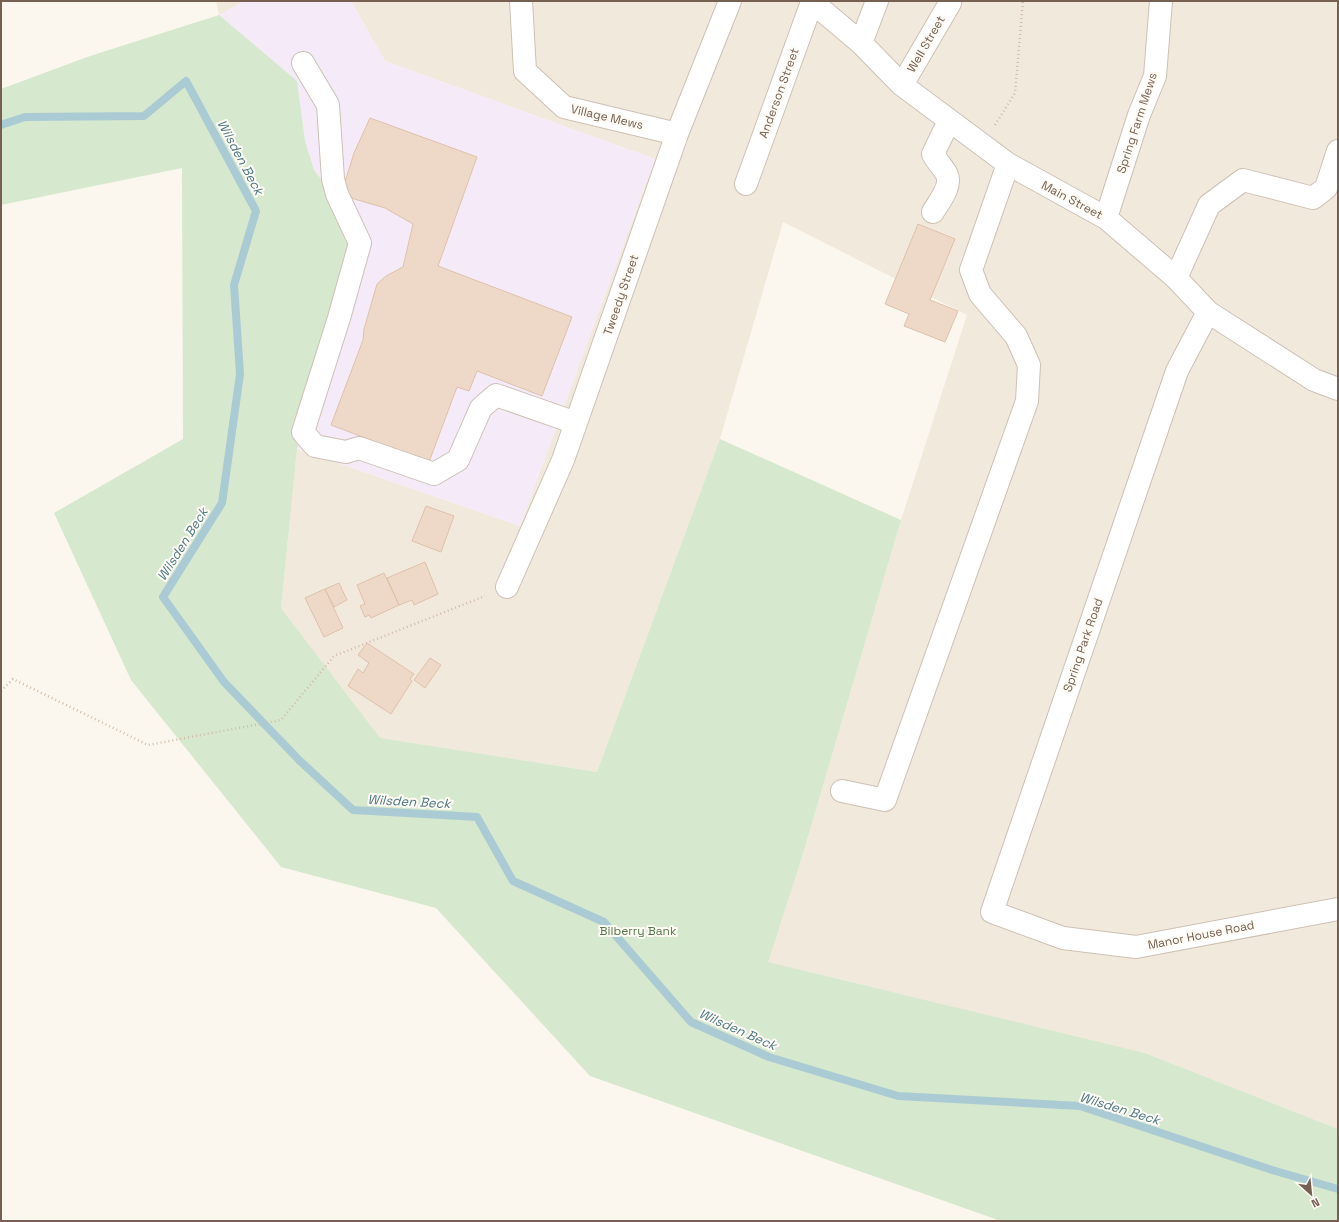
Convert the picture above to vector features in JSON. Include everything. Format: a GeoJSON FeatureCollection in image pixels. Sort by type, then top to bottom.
{"type":"FeatureCollection","features":[{"type":"Feature","properties":{"kind":"street","name":"Village Mews"},"geometry":{"type":"LineString","coordinates":[[521,1],[525,71],[564,107],[677,134]]}},
{"type":"Feature","properties":{"kind":"street","name":"Tweedy Street"},"geometry":{"type":"LineString","coordinates":[[507,587],[563,460],[677,134],[730,1]]}},
{"type":"Feature","properties":{"kind":"street","name":"Main Street"},"geometry":{"type":"LineString","coordinates":[[812,1],[860,43],[902,85],[949,121],[1008,164],[1106,218],[1176,278],[1208,312],[1314,380],[1338,389]]}},
{"type":"Feature","properties":{"kind":"street","name":"Anderson Street"},"geometry":{"type":"LineString","coordinates":[[746,184],[812,1]]}},
{"type":"Feature","properties":{"kind":"street"},"geometry":{"type":"LineString","coordinates":[[860,43],[877,1]]}},
{"type":"Feature","properties":{"kind":"street","name":"Spring Farm Mews"},"geometry":{"type":"LineString","coordinates":[[1106,218],[1139,115],[1155,76],[1161,1]]}},
{"type":"Feature","properties":{"kind":"street","name":"Well Street"},"geometry":{"type":"LineString","coordinates":[[902,85],[950,3]]}},
{"type":"Feature","properties":{"kind":"street"},"geometry":{"type":"LineString","coordinates":[[303,63],[328,105],[333,179],[337,194],[360,244],[339,318],[303,432],[315,446],[346,452],[359,448],[434,474],[458,460],[481,408],[496,395],[576,423]]}},
{"type":"Feature","properties":{"kind":"street"},"geometry":{"type":"LineString","coordinates":[[933,212],[948,185],[947,176],[933,154],[949,121]]}},
{"type":"Feature","properties":{"kind":"street"},"geometry":{"type":"LineString","coordinates":[[1176,278],[1209,205],[1243,180],[1313,198],[1326,188],[1338,152]]}},
{"type":"Feature","properties":{"kind":"street"},"geometry":{"type":"LineString","coordinates":[[842,790],[885,800],[1027,401],[1029,366],[1016,336],[980,294],[971,270],[1008,164]]}},
{"type":"Feature","properties":{"kind":"street","name":"Spring Park Road"},"geometry":{"type":"LineString","coordinates":[[1063,938],[992,912],[1176,371],[1208,312]]}},
{"type":"Feature","properties":{"kind":"street","name":"Manor House Road"},"geometry":{"type":"LineString","coordinates":[[1063,938],[1136,947],[1338,909]]}},
{"type":"Feature","properties":{"kind":"path"},"geometry":{"type":"LineString","coordinates":[[982,145],[1014,93],[1023,1]]}},
{"type":"Feature","properties":{"kind":"path"},"geometry":{"type":"LineString","coordinates":[[1,691],[13,679],[148,745],[281,720],[334,656],[507,587]]}},
{"type":"Feature","properties":{"kind":"shaded area"},"geometry":{"type":"Polygon","coordinates":[[[216,1],[245,1],[219,15],[216,1]]]}},
{"type":"Feature","properties":{"kind":"shaded area"},"geometry":{"type":"Polygon","coordinates":[[[245,1],[351,1],[385,61],[655,159],[520,526],[297,449],[361,244],[346,211],[314,170],[305,141],[297,81],[219,15],[245,1]]]}},
{"type":"Feature","properties":{"kind":"shaded area"},"geometry":{"type":"Polygon","coordinates":[[[351,1],[1338,1],[1338,1129],[1145,1053],[767,962],[803,854],[901,520],[967,315],[783,222],[720,439],[597,772],[379,738],[281,608],[297,449],[520,526],[655,159],[385,61],[351,1]]]}},
{"type":"Feature","properties":{"kind":"green space","name":"Bilberry Bank"},"geometry":{"type":"Polygon","coordinates":[[[219,15],[297,81],[305,141],[314,170],[346,211],[361,244],[297,449],[281,608],[380,738],[597,772],[720,439],[901,520],[803,854],[768,962],[1145,1053],[1338,1129],[1338,1221],[1001,1221],[590,1076],[436,908],[281,867],[131,680],[54,513],[183,439],[182,168],[1,205],[1,89],[90,56],[219,15]]]}},
{"type":"Feature","properties":{"kind":"building"},"geometry":{"type":"Polygon","coordinates":[[[370,118],[477,157],[438,266],[572,317],[542,396],[477,371],[469,391],[457,387],[429,462],[331,425],[363,340],[364,329],[377,284],[386,276],[403,267],[413,224],[385,208],[341,195],[354,153],[370,118]]]}},
{"type":"Feature","properties":{"kind":"building"},"geometry":{"type":"Polygon","coordinates":[[[918,224],[955,239],[930,300],[958,311],[945,342],[904,326],[909,314],[885,304],[918,224]]]}},
{"type":"Feature","properties":{"kind":"building"},"geometry":{"type":"Polygon","coordinates":[[[426,506],[454,516],[441,552],[412,541],[426,506]]]}},
{"type":"Feature","properties":{"kind":"building"},"geometry":{"type":"Polygon","coordinates":[[[425,562],[438,594],[414,605],[412,600],[399,605],[387,578],[425,562]]]}},
{"type":"Feature","properties":{"kind":"building"},"geometry":{"type":"Polygon","coordinates":[[[384,573],[399,605],[371,618],[369,615],[365,617],[360,606],[365,604],[357,585],[384,573]]]}},
{"type":"Feature","properties":{"kind":"building"},"geometry":{"type":"Polygon","coordinates":[[[339,583],[347,600],[334,607],[325,589],[339,583]]]}},
{"type":"Feature","properties":{"kind":"building"},"geometry":{"type":"Polygon","coordinates":[[[325,589],[343,628],[324,637],[305,598],[325,589]]]}},
{"type":"Feature","properties":{"kind":"building"},"geometry":{"type":"Polygon","coordinates":[[[367,643],[414,674],[410,679],[412,681],[391,714],[348,686],[358,669],[363,673],[369,663],[358,655],[367,643]]]}},
{"type":"Feature","properties":{"kind":"building"},"geometry":{"type":"Polygon","coordinates":[[[430,658],[441,665],[425,688],[414,680],[430,658]]]}},
{"type":"Feature","properties":{"kind":"waterway","name":"Wilsden Beck"},"geometry":{"type":"LineString","coordinates":[[1,125],[25,117],[144,116],[186,81],[256,211],[234,285],[240,374],[222,503],[163,597],[224,682],[299,760],[353,810],[477,817],[513,881],[604,922],[691,1022],[769,1057],[898,1096],[1080,1106],[1272,1170],[1338,1189]]}}]}
